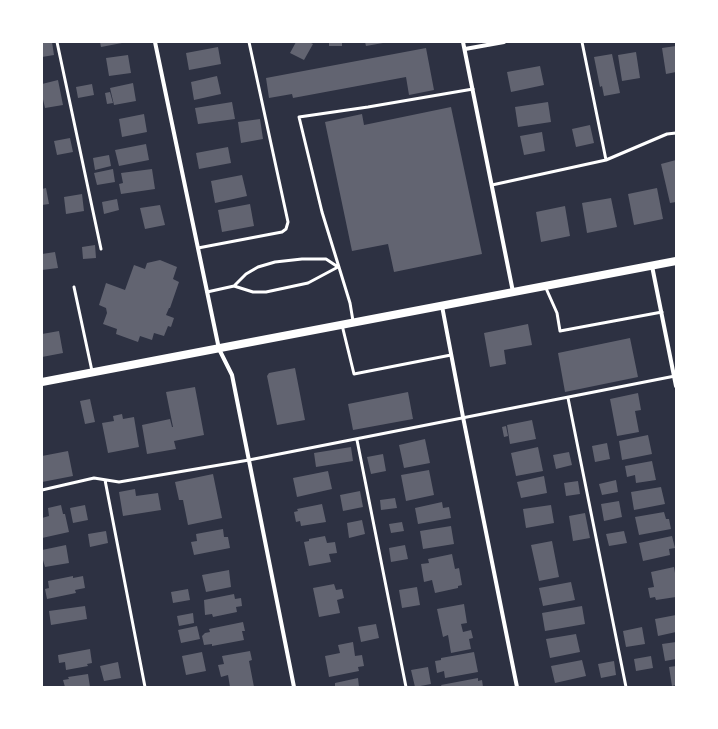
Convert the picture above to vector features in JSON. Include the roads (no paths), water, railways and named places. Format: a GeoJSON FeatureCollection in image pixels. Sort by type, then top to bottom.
{"type":"FeatureCollection","features":[{"type":"Feature","properties":{"kind":"main road"},"geometry":{"type":"LineString","coordinates":[[42,382],[676,261]]}},
{"type":"Feature","properties":{"kind":"street"},"geometry":{"type":"LineString","coordinates":[[154,42],[219,349],[232,375],[294,687]]}},
{"type":"Feature","properties":{"kind":"street"},"geometry":{"type":"LineString","coordinates":[[463,42],[513,292]]}},
{"type":"Feature","properties":{"kind":"street"},"geometry":{"type":"LineString","coordinates":[[465,49],[504,42]]}},
{"type":"Feature","properties":{"kind":"street"},"geometry":{"type":"LineString","coordinates":[[652,266],[676,386]]}},
{"type":"Feature","properties":{"kind":"street"},"geometry":{"type":"LineString","coordinates":[[442,306],[517,687]]}},
{"type":"Feature","properties":{"kind":"lane"},"geometry":{"type":"LineString","coordinates":[[57,42],[101,250]]}},
{"type":"Feature","properties":{"kind":"lane"},"geometry":{"type":"LineString","coordinates":[[198,248],[282,232],[286,229],[288,222],[249,42]]}},
{"type":"Feature","properties":{"kind":"lane"},"geometry":{"type":"LineString","coordinates":[[582,42],[606,160]]}},
{"type":"Feature","properties":{"kind":"lane"},"geometry":{"type":"LineString","coordinates":[[354,323],[350,303],[322,212],[298,117],[473,89]]}},
{"type":"Feature","properties":{"kind":"lane"},"geometry":{"type":"LineString","coordinates":[[492,185],[606,160],[667,134],[676,132]]}},
{"type":"Feature","properties":{"kind":"lane"},"geometry":{"type":"LineString","coordinates":[[234,286],[246,274],[258,267],[275,262],[302,259],[326,259],[338,267]]}},
{"type":"Feature","properties":{"kind":"lane"},"geometry":{"type":"LineString","coordinates":[[207,292],[234,286],[253,292],[266,292],[308,283],[338,267]]}},
{"type":"Feature","properties":{"kind":"lane"},"geometry":{"type":"LineString","coordinates":[[545,286],[557,313],[560,331],[662,312]]}},
{"type":"Feature","properties":{"kind":"lane"},"geometry":{"type":"LineString","coordinates":[[74,287],[93,373]]}},
{"type":"Feature","properties":{"kind":"lane"},"geometry":{"type":"LineString","coordinates":[[342,325],[354,374],[451,355]]}},
{"type":"Feature","properties":{"kind":"lane"},"geometry":{"type":"LineString","coordinates":[[42,490],[94,478],[119,482],[249,460],[357,440],[463,417],[568,398],[675,376]]}},
{"type":"Feature","properties":{"kind":"lane"},"geometry":{"type":"LineString","coordinates":[[568,398],[626,687]]}},
{"type":"Feature","properties":{"kind":"lane"},"geometry":{"type":"LineString","coordinates":[[357,440],[406,687]]}},
{"type":"Feature","properties":{"kind":"lane"},"geometry":{"type":"LineString","coordinates":[[105,480],[145,687]]}}]}
